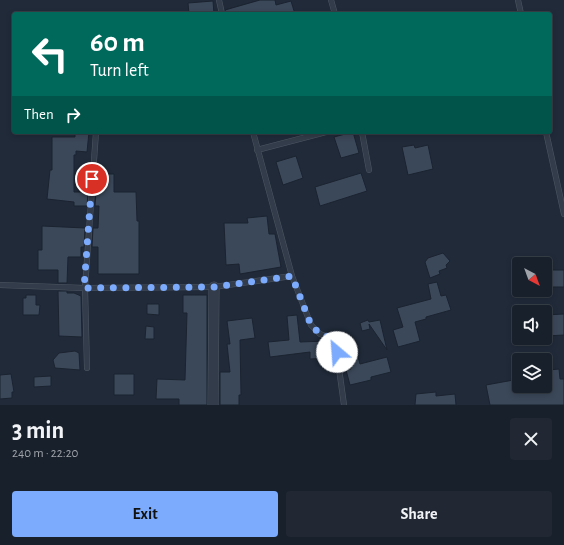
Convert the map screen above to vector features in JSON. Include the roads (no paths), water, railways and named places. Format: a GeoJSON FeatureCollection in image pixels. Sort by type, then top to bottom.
{"type":"FeatureCollection","features":[{"type":"Feature","properties":{"kind":"street"},"geometry":{"type":"LineString","coordinates":[[213,405],[214,287]]}},
{"type":"Feature","properties":{"kind":"lane"},"geometry":{"type":"LineString","coordinates":[[219,0],[222,12]]}},
{"type":"Feature","properties":{"kind":"lane"},"geometry":{"type":"LineString","coordinates":[[331,0],[334,12]]}},
{"type":"Feature","properties":{"kind":"lane"},"geometry":{"type":"LineString","coordinates":[[518,0],[521,12]]}},
{"type":"Feature","properties":{"kind":"lane"},"geometry":{"type":"LineString","coordinates":[[87,368],[84,288],[96,134]]}},
{"type":"Feature","properties":{"kind":"lane"},"geometry":{"type":"LineString","coordinates":[[253,134],[292,276],[311,325],[320,334],[335,339],[344,405]]}},
{"type":"Feature","properties":{"kind":"lane"},"geometry":{"type":"LineString","coordinates":[[257,150],[318,134]]}},
{"type":"Feature","properties":{"kind":"lane"},"geometry":{"type":"LineString","coordinates":[[362,134],[369,170]]}},
{"type":"Feature","properties":{"kind":"lane"},"geometry":{"type":"LineString","coordinates":[[546,134],[564,214]]}},
{"type":"Feature","properties":{"kind":"lane"},"geometry":{"type":"LineString","coordinates":[[0,286],[84,288],[214,287],[292,276]]}}]}
